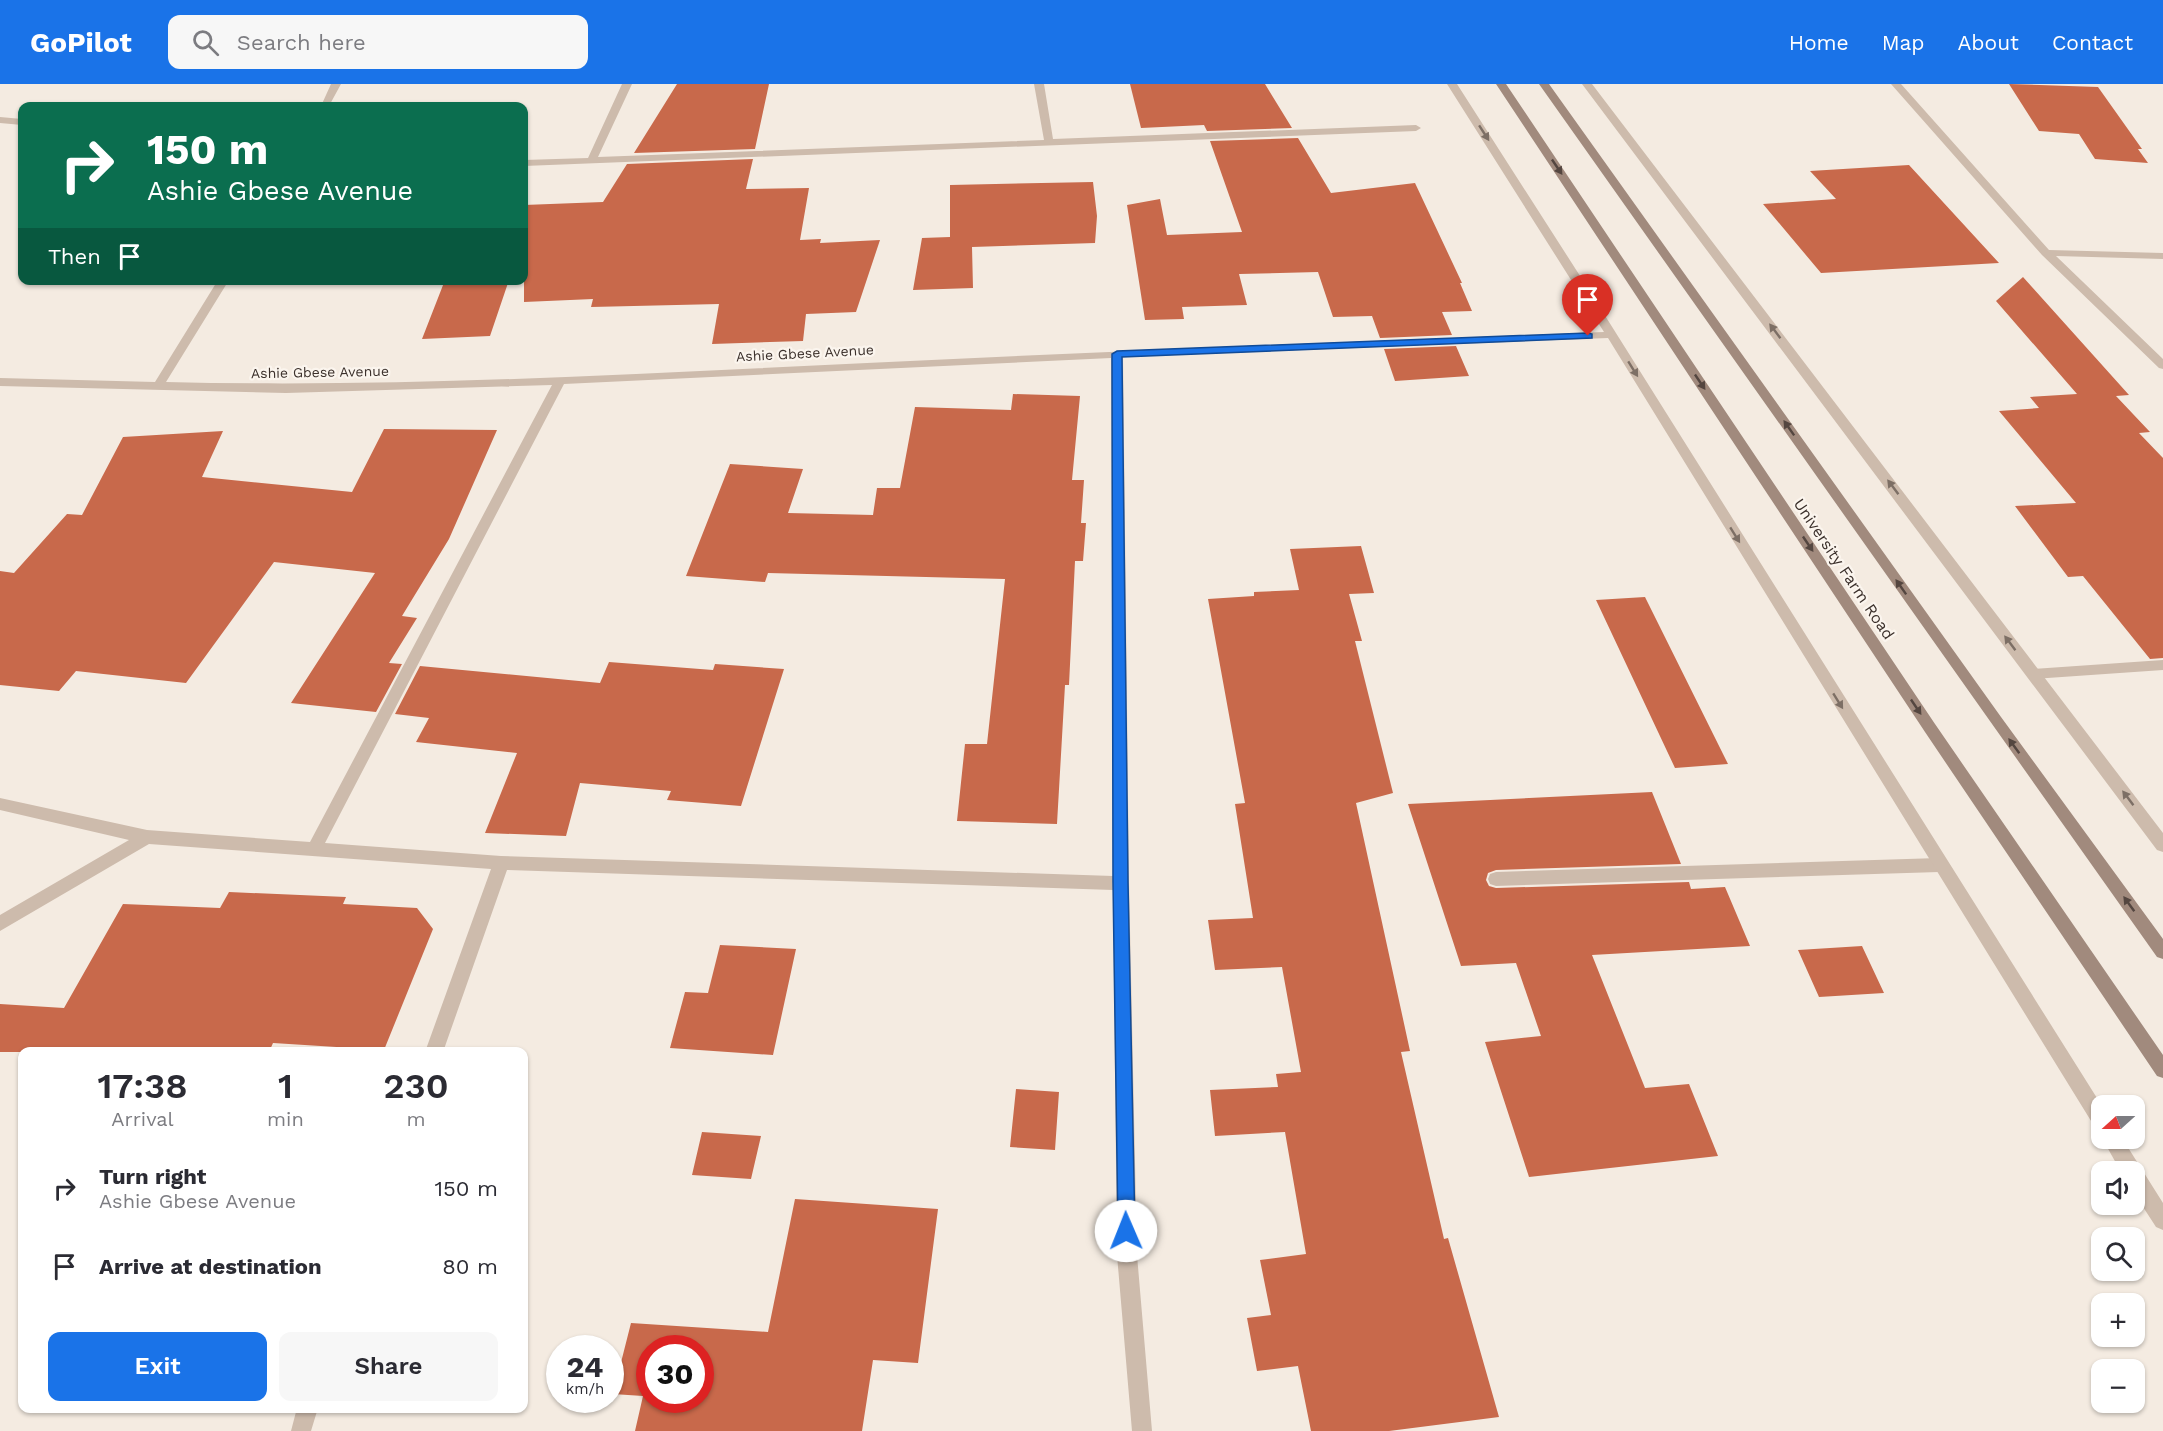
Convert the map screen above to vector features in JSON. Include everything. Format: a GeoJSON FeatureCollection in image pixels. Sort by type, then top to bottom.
{"type":"FeatureCollection","features":[{"type":"Feature","properties":{"kind":"street"},"geometry":{"type":"LineString","coordinates":[[326,102],[336,84]]}},
{"type":"Feature","properties":{"kind":"street"},"geometry":{"type":"LineString","coordinates":[[592,159],[627,84]]}},
{"type":"Feature","properties":{"kind":"street"},"geometry":{"type":"LineString","coordinates":[[1039,84],[1049,143]]}},
{"type":"Feature","properties":{"kind":"street"},"geometry":{"type":"LineString","coordinates":[[1452,84],[2091,1106]]}},
{"type":"Feature","properties":{"kind":"street","name":"University Farm Road"},"geometry":{"type":"LineString","coordinates":[[1501,84],[1930,728],[2163,1070]]}},
{"type":"Feature","properties":{"kind":"street"},"geometry":{"type":"LineString","coordinates":[[1544,84],[2163,952]]}},
{"type":"Feature","properties":{"kind":"street"},"geometry":{"type":"LineString","coordinates":[[1587,84],[2163,845]]}},
{"type":"Feature","properties":{"kind":"street"},"geometry":{"type":"LineString","coordinates":[[1896,84],[2046,253],[2163,365]]}},
{"type":"Feature","properties":{"kind":"street"},"geometry":{"type":"LineString","coordinates":[[0,120],[18,122]]}},
{"type":"Feature","properties":{"kind":"street"},"geometry":{"type":"LineString","coordinates":[[528,163],[1416,128]]}},
{"type":"Feature","properties":{"kind":"street"},"geometry":{"type":"LineString","coordinates":[[2046,253],[2163,256]]}},
{"type":"Feature","properties":{"kind":"street"},"geometry":{"type":"LineString","coordinates":[[159,385],[221,285]]}},
{"type":"Feature","properties":{"kind":"street","name":"Ashie Gbese Avenue"},"geometry":{"type":"LineString","coordinates":[[0,382],[286,389],[560,381],[1117,354],[1611,335]]}},
{"type":"Feature","properties":{"kind":"street"},"geometry":{"type":"LineString","coordinates":[[1117,354],[1121,882],[1127,1255],[1142,1431]]}},
{"type":"Feature","properties":{"kind":"street"},"geometry":{"type":"LineString","coordinates":[[314,850],[560,381]]}},
{"type":"Feature","properties":{"kind":"street"},"geometry":{"type":"LineString","coordinates":[[2033,674],[2163,665]]}},
{"type":"Feature","properties":{"kind":"street"},"geometry":{"type":"LineString","coordinates":[[0,804],[147,837],[314,850],[501,863],[1121,882]]}},
{"type":"Feature","properties":{"kind":"street"},"geometry":{"type":"LineString","coordinates":[[0,924],[147,837]]}},
{"type":"Feature","properties":{"kind":"street"},"geometry":{"type":"LineString","coordinates":[[436,1047],[501,863]]}},
{"type":"Feature","properties":{"kind":"street"},"geometry":{"type":"LineString","coordinates":[[1496,879],[1939,865]]}},
{"type":"Feature","properties":{"kind":"street"},"geometry":{"type":"LineString","coordinates":[[2145,1192],[2163,1220]]}},
{"type":"Feature","properties":{"kind":"street"},"geometry":{"type":"LineString","coordinates":[[300,1431],[306,1413]]}},
{"type":"Feature","properties":{"kind":"building"},"geometry":{"type":"Polygon","coordinates":[[[677,84],[769,84],[755,149],[634,153],[677,84]]]}},
{"type":"Feature","properties":{"kind":"building"},"geometry":{"type":"Polygon","coordinates":[[[1130,84],[1265,84],[1292,128],[1207,131],[1204,125],[1141,128],[1130,84]]]}},
{"type":"Feature","properties":{"kind":"building"},"geometry":{"type":"Polygon","coordinates":[[[2009,84],[2098,87],[2142,149],[2138,149],[2148,163],[2095,159],[2079,134],[2039,131],[2009,84]]]}},
{"type":"Feature","properties":{"kind":"building"},"geometry":{"type":"Polygon","coordinates":[[[1298,138],[1331,193],[1415,183],[1462,283],[1460,283],[1472,311],[1442,312],[1452,335],[1380,338],[1372,316],[1333,317],[1318,272],[1239,274],[1247,305],[1182,307],[1184,319],[1145,320],[1127,205],[1160,199],[1167,235],[1242,232],[1210,141],[1298,138]]]}},
{"type":"Feature","properties":{"kind":"building"},"geometry":{"type":"Polygon","coordinates":[[[753,159],[746,189],[809,188],[800,240],[821,239],[820,243],[880,240],[856,312],[806,314],[803,341],[712,344],[719,304],[591,307],[593,299],[524,302],[524,285],[528,285],[528,205],[603,202],[627,164],[753,159]]]}},
{"type":"Feature","properties":{"kind":"building"},"geometry":{"type":"Polygon","coordinates":[[[1909,165],[1999,263],[1821,273],[1763,204],[1836,199],[1810,171],[1909,165]]]}},
{"type":"Feature","properties":{"kind":"building"},"geometry":{"type":"Polygon","coordinates":[[[1093,182],[1097,216],[1095,243],[972,247],[973,288],[913,290],[922,238],[950,237],[950,185],[1093,182]]]}},
{"type":"Feature","properties":{"kind":"building"},"geometry":{"type":"Polygon","coordinates":[[[2023,277],[2129,395],[2116,396],[2150,432],[2139,433],[2163,458],[2163,658],[2150,659],[2083,576],[2068,577],[2015,506],[2076,503],[1999,411],[2039,408],[2030,397],[2077,394],[1996,301],[2023,277]]]}},
{"type":"Feature","properties":{"kind":"building"},"geometry":{"type":"Polygon","coordinates":[[[443,285],[507,285],[490,336],[422,339],[443,285]]]}},
{"type":"Feature","properties":{"kind":"building"},"geometry":{"type":"Polygon","coordinates":[[[1456,346],[1469,376],[1395,381],[1384,349],[1456,346]]]}},
{"type":"Feature","properties":{"kind":"building"},"geometry":{"type":"Polygon","coordinates":[[[1013,394],[1080,396],[1072,480],[1084,480],[1081,523],[1086,523],[1083,561],[1075,561],[1069,685],[1065,685],[1057,824],[957,821],[965,744],[987,744],[1005,579],[768,573],[765,582],[686,576],[730,464],[803,469],[788,513],[873,515],[877,488],[900,488],[915,407],[1011,410],[1013,394]]]}},
{"type":"Feature","properties":{"kind":"building"},"geometry":{"type":"Polygon","coordinates":[[[384,429],[497,430],[449,539],[402,616],[417,618],[389,663],[402,664],[376,712],[291,703],[375,573],[274,562],[186,683],[76,671],[59,691],[0,685],[0,571],[14,573],[67,514],[82,515],[123,437],[223,431],[202,477],[352,492],[384,429]]]}},
{"type":"Feature","properties":{"kind":"building"},"geometry":{"type":"Polygon","coordinates":[[[1361,546],[1374,593],[1349,594],[1362,641],[1355,641],[1393,793],[1356,803],[1410,1051],[1401,1052],[1444,1239],[1448,1238],[1499,1417],[1389,1431],[1311,1431],[1298,1366],[1257,1371],[1247,1318],[1271,1315],[1260,1260],[1306,1254],[1285,1132],[1215,1136],[1210,1090],[1278,1087],[1276,1074],[1301,1072],[1282,967],[1215,970],[1208,920],[1253,918],[1235,804],[1245,803],[1208,599],[1254,596],[1254,592],[1299,590],[1290,549],[1361,546]]]}},
{"type":"Feature","properties":{"kind":"building"},"geometry":{"type":"Polygon","coordinates":[[[1645,597],[1728,764],[1675,768],[1596,600],[1645,597]]]}},
{"type":"Feature","properties":{"kind":"building"},"geometry":{"type":"Polygon","coordinates":[[[609,662],[713,670],[715,664],[784,669],[741,806],[667,800],[671,791],[580,783],[566,836],[485,833],[517,753],[416,742],[429,718],[395,714],[420,666],[600,683],[609,662]]]}},
{"type":"Feature","properties":{"kind":"building"},"geometry":{"type":"Polygon","coordinates":[[[1652,792],[1681,864],[1496,870],[1488,873],[1486,880],[1489,886],[1496,888],[1689,882],[1691,889],[1725,887],[1750,946],[1592,955],[1645,1088],[1689,1084],[1718,1156],[1529,1177],[1485,1042],[1541,1036],[1516,963],[1461,966],[1408,804],[1652,792]]]}},
{"type":"Feature","properties":{"kind":"building"},"geometry":{"type":"Polygon","coordinates":[[[229,892],[346,897],[343,904],[417,908],[433,929],[385,1047],[273,1043],[271,1047],[18,1047],[18,1052],[0,1052],[0,1004],[64,1008],[123,904],[220,908],[229,892]]]}},
{"type":"Feature","properties":{"kind":"building"},"geometry":{"type":"Polygon","coordinates":[[[720,945],[796,949],[773,1055],[670,1048],[685,992],[708,993],[720,945]]]}},
{"type":"Feature","properties":{"kind":"building"},"geometry":{"type":"Polygon","coordinates":[[[1862,946],[1884,993],[1819,997],[1798,950],[1862,946]]]}},
{"type":"Feature","properties":{"kind":"building"},"geometry":{"type":"Polygon","coordinates":[[[1016,1089],[1059,1092],[1055,1150],[1010,1147],[1016,1089]]]}},
{"type":"Feature","properties":{"kind":"building"},"geometry":{"type":"Polygon","coordinates":[[[702,1132],[761,1136],[751,1179],[692,1175],[702,1132]]]}},
{"type":"Feature","properties":{"kind":"building"},"geometry":{"type":"Polygon","coordinates":[[[795,1199],[938,1209],[918,1363],[873,1360],[862,1431],[635,1431],[639,1413],[714,1413],[714,1335],[636,1335],[636,1396],[624,1395],[624,1351],[631,1323],[768,1332],[795,1199]]]}},
{"type":"Feature","properties":{"kind":"route"},"geometry":{"type":"LineString","coordinates":[[1126,1231],[1117,354],[1588,336]]}}]}
